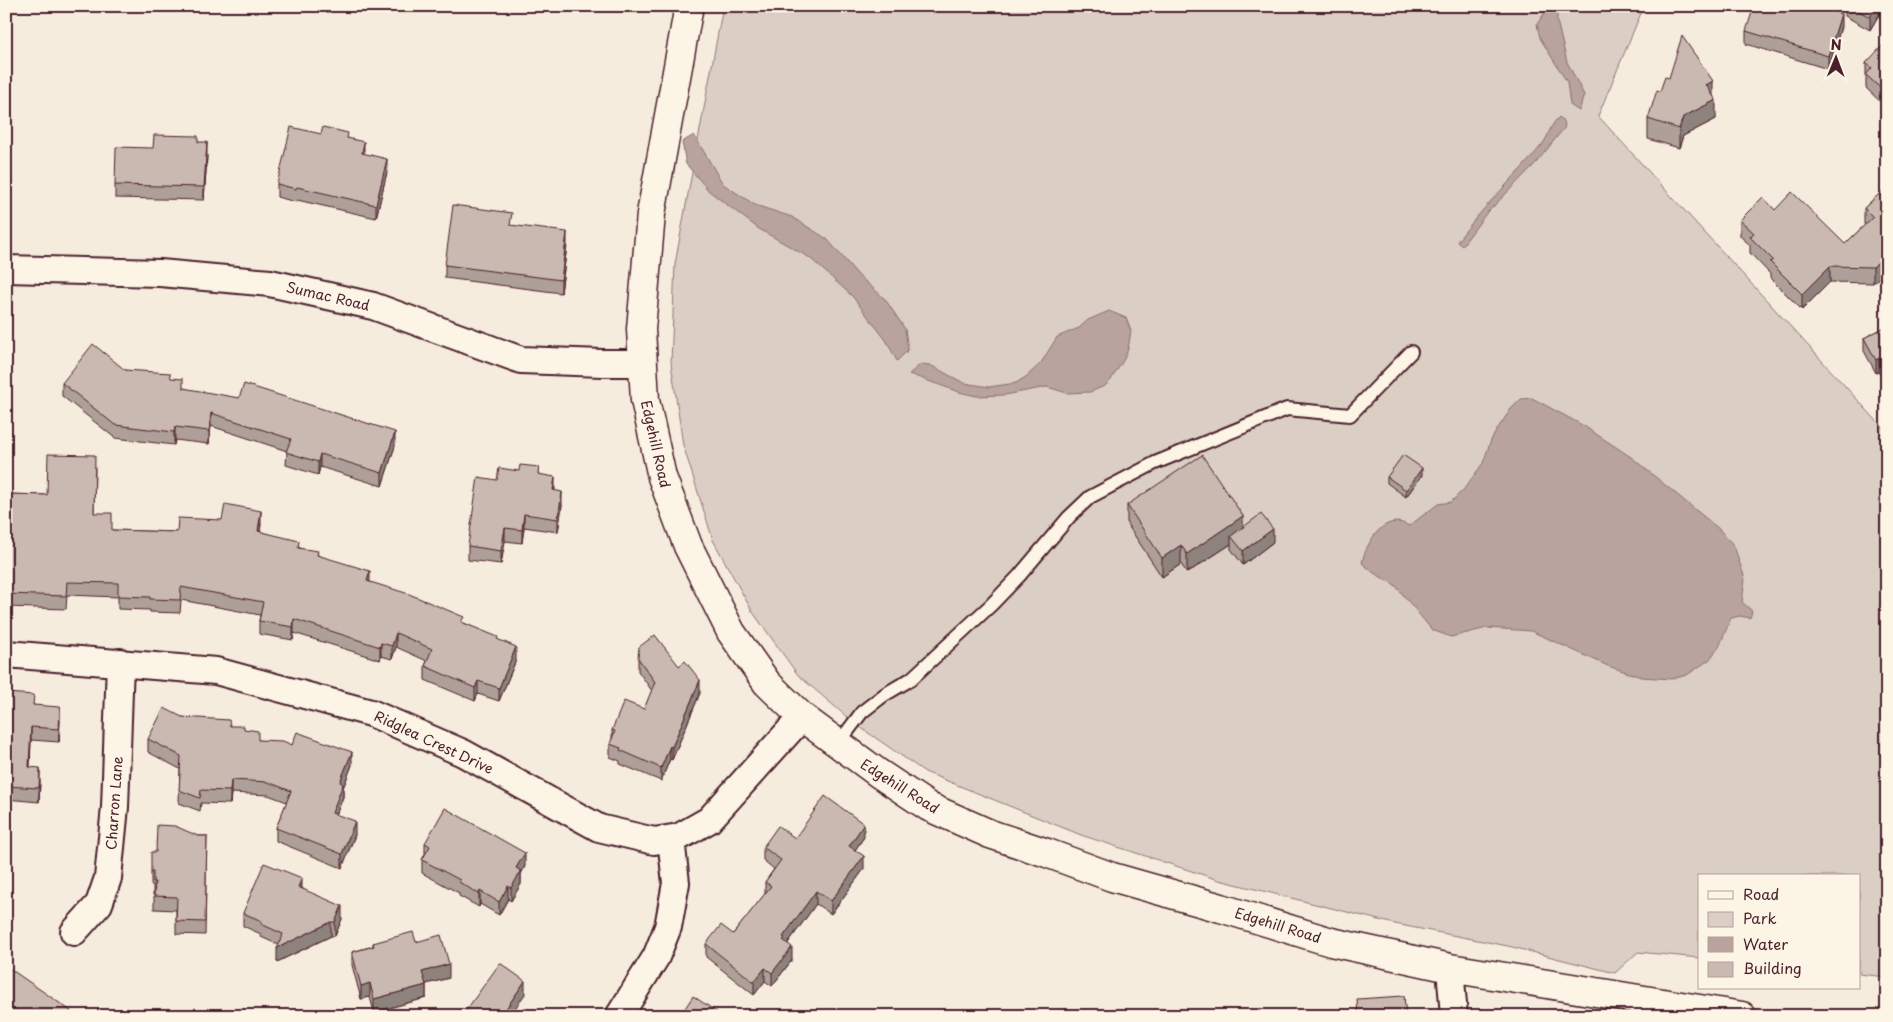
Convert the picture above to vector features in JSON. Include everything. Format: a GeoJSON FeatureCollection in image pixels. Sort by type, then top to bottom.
{"type":"FeatureCollection","features":[{"type":"Feature","properties":{"kind":"street","name":"Edgehill Road"},"geometry":{"type":"LineString","coordinates":[[689,6],[651,214],[642,329],[645,400],[662,477],[688,546],[731,632],[767,683],[802,717],[878,773],[929,807],[990,834],[1112,877],[1331,942],[1450,968],[1742,1016]]}},
{"type":"Feature","properties":{"kind":"street","name":"Sumac Road"},"geometry":{"type":"LineString","coordinates":[[6,269],[160,273],[270,283],[373,306],[521,360],[642,363]]}},
{"type":"Feature","properties":{"kind":"street","name":"Ridglea Crest Drive"},"geometry":{"type":"LineString","coordinates":[[6,654],[216,671],[371,713],[463,753],[599,828],[654,841],[678,837],[709,820],[802,717]]}},
{"type":"Feature","properties":{"kind":"street","name":"Charron Lane"},"geometry":{"type":"LineString","coordinates":[[74,932],[99,904],[108,878],[115,807],[120,662]]}},
{"type":"Feature","properties":{"kind":"street"},"geometry":{"type":"LineString","coordinates":[[619,1016],[656,957],[668,927],[676,883],[671,838]]}},
{"type":"Feature","properties":{"kind":"street"},"geometry":{"type":"LineString","coordinates":[[1450,968],[1454,1016]]}},
{"type":"Feature","properties":{"kind":"lane"},"geometry":{"type":"LineString","coordinates":[[838,744],[862,712],[884,695],[911,680],[985,611],[1019,576],[1069,516],[1090,497],[1155,463],[1287,408],[1350,415],[1411,352]]}},
{"type":"Feature","properties":{"kind":"green space"},"geometry":{"type":"Polygon","coordinates":[[[723,6],[1644,6],[1598,116],[1887,432],[1887,977],[1860,974],[1860,874],[1698,874],[1698,958],[1638,952],[1615,973],[1508,946],[1395,924],[1219,880],[1081,835],[925,772],[854,723],[798,675],[752,611],[713,540],[683,445],[671,363],[675,264],[723,6]]]}},
{"type":"Feature","properties":{"kind":"water"},"geometry":{"type":"Polygon","coordinates":[[[1544,6],[1557,6],[1557,21],[1567,62],[1584,95],[1579,111],[1570,105],[1567,82],[1540,38],[1537,24],[1544,14],[1544,6]]]}},
{"type":"Feature","properties":{"kind":"water"},"geometry":{"type":"Polygon","coordinates":[[[1559,117],[1564,121],[1565,127],[1536,163],[1485,215],[1462,246],[1457,242],[1541,146],[1559,117]]]}},
{"type":"Feature","properties":{"kind":"water"},"geometry":{"type":"Polygon","coordinates":[[[694,135],[723,184],[755,205],[792,217],[827,239],[858,275],[885,299],[905,329],[908,350],[897,361],[886,340],[852,296],[810,258],[759,229],[709,191],[686,164],[682,142],[694,135]]]}},
{"type":"Feature","properties":{"kind":"water"},"geometry":{"type":"Polygon","coordinates":[[[1109,311],[1126,318],[1131,331],[1128,349],[1111,380],[1105,386],[1090,392],[1067,393],[1047,387],[1005,395],[976,396],[959,392],[909,374],[921,364],[930,365],[964,383],[989,387],[1016,383],[1041,363],[1057,337],[1079,328],[1088,320],[1109,311]]]}},
{"type":"Feature","properties":{"kind":"water"},"geometry":{"type":"Polygon","coordinates":[[[1532,398],[1584,426],[1631,457],[1719,529],[1734,546],[1745,579],[1742,602],[1752,611],[1750,618],[1740,616],[1731,618],[1719,647],[1709,660],[1687,675],[1672,679],[1641,677],[1608,666],[1531,631],[1487,628],[1451,637],[1432,630],[1395,585],[1374,573],[1362,563],[1372,538],[1385,526],[1392,522],[1400,522],[1409,526],[1438,504],[1451,502],[1464,489],[1483,463],[1491,440],[1511,409],[1521,399],[1532,398]]]}},
{"type":"Feature","properties":{"kind":"building"},"geometry":{"type":"Polygon","coordinates":[[[1754,6],[1816,6],[1841,14],[1828,56],[1746,31],[1754,6]]]}},
{"type":"Feature","properties":{"kind":"building"},"geometry":{"type":"Polygon","coordinates":[[[1850,6],[1876,6],[1870,17],[1850,6]]]}},
{"type":"Feature","properties":{"kind":"building"},"geometry":{"type":"Polygon","coordinates":[[[1682,36],[1713,81],[1706,85],[1716,100],[1683,117],[1679,129],[1648,119],[1657,90],[1660,91],[1665,77],[1669,78],[1682,36]]]}},
{"type":"Feature","properties":{"kind":"building"},"geometry":{"type":"Polygon","coordinates":[[[1885,43],[1887,45],[1887,94],[1866,75],[1872,68],[1866,63],[1885,43]]]}},
{"type":"Feature","properties":{"kind":"building"},"geometry":{"type":"Polygon","coordinates":[[[1887,109],[1887,119],[1882,114],[1887,109]]]}},
{"type":"Feature","properties":{"kind":"building"},"geometry":{"type":"Polygon","coordinates":[[[291,127],[321,134],[323,127],[348,133],[347,138],[364,142],[362,153],[387,159],[376,205],[277,184],[291,127]]]}},
{"type":"Feature","properties":{"kind":"building"},"geometry":{"type":"Polygon","coordinates":[[[154,135],[198,136],[198,142],[207,142],[204,187],[115,185],[116,147],[153,148],[154,135]]]}},
{"type":"Feature","properties":{"kind":"building"},"geometry":{"type":"Polygon","coordinates":[[[1887,187],[1887,254],[1873,267],[1830,266],[1802,294],[1770,262],[1773,260],[1750,237],[1754,233],[1740,220],[1763,197],[1775,210],[1792,192],[1845,244],[1873,217],[1864,208],[1887,187]]]}},
{"type":"Feature","properties":{"kind":"building"},"geometry":{"type":"Polygon","coordinates":[[[453,205],[512,213],[510,225],[567,232],[561,280],[445,265],[453,205]]]}},
{"type":"Feature","properties":{"kind":"building"},"geometry":{"type":"Polygon","coordinates":[[[1887,326],[1887,373],[1879,358],[1876,360],[1864,338],[1887,326]]]}},
{"type":"Feature","properties":{"kind":"building"},"geometry":{"type":"Polygon","coordinates":[[[93,344],[125,370],[170,373],[171,378],[183,379],[183,388],[239,398],[244,384],[395,432],[382,473],[320,454],[318,462],[286,452],[291,439],[211,413],[209,431],[175,427],[174,432],[115,425],[62,383],[93,344]]]}},
{"type":"Feature","properties":{"kind":"building"},"geometry":{"type":"Polygon","coordinates":[[[48,454],[95,455],[94,513],[112,513],[112,530],[177,532],[178,518],[222,520],[225,504],[261,511],[258,531],[299,541],[298,548],[318,551],[317,555],[370,571],[367,581],[409,594],[464,617],[461,622],[498,637],[497,639],[516,647],[499,688],[478,681],[475,688],[425,666],[432,649],[396,633],[392,646],[381,643],[380,647],[294,619],[293,627],[259,621],[263,602],[181,587],[180,600],[118,596],[118,583],[67,582],[66,596],[6,594],[6,494],[47,495],[48,454]]]}},
{"type":"Feature","properties":{"kind":"building"},"geometry":{"type":"Polygon","coordinates":[[[1202,455],[1243,516],[1187,554],[1181,545],[1162,558],[1127,505],[1202,455]]]}},
{"type":"Feature","properties":{"kind":"building"},"geometry":{"type":"Polygon","coordinates":[[[1403,455],[1422,468],[1406,490],[1387,477],[1403,455]]]}},
{"type":"Feature","properties":{"kind":"building"},"geometry":{"type":"Polygon","coordinates":[[[520,465],[539,467],[538,474],[555,477],[553,490],[562,492],[558,519],[524,514],[522,530],[505,528],[501,551],[468,546],[478,477],[497,480],[499,468],[519,471],[520,465]]]}},
{"type":"Feature","properties":{"kind":"building"},"geometry":{"type":"Polygon","coordinates":[[[1261,514],[1273,529],[1243,551],[1231,536],[1261,514]]]}},
{"type":"Feature","properties":{"kind":"building"},"geometry":{"type":"Polygon","coordinates":[[[655,635],[679,666],[685,661],[700,680],[672,747],[670,746],[661,768],[610,744],[615,731],[612,730],[624,701],[644,709],[655,682],[638,658],[639,647],[655,635]]]}},
{"type":"Feature","properties":{"kind":"building"},"geometry":{"type":"Polygon","coordinates":[[[6,693],[34,695],[33,705],[60,707],[59,729],[31,727],[29,767],[40,768],[39,788],[6,786],[6,693]]]}},
{"type":"Feature","properties":{"kind":"building"},"geometry":{"type":"Polygon","coordinates":[[[164,708],[182,717],[229,720],[230,726],[244,726],[244,729],[258,731],[258,740],[283,741],[292,745],[297,732],[352,752],[340,782],[343,784],[332,813],[355,821],[342,854],[276,828],[291,791],[268,782],[231,780],[230,791],[201,790],[200,798],[179,790],[181,756],[148,739],[164,708]]]}},
{"type":"Feature","properties":{"kind":"building"},"geometry":{"type":"Polygon","coordinates":[[[825,796],[864,824],[849,846],[864,856],[831,901],[816,891],[783,937],[785,938],[783,940],[792,947],[772,973],[765,968],[754,982],[706,944],[721,925],[733,934],[771,886],[765,882],[781,860],[763,847],[778,826],[795,838],[825,796]]]}},
{"type":"Feature","properties":{"kind":"building"},"geometry":{"type":"Polygon","coordinates":[[[445,808],[525,853],[516,868],[521,871],[511,888],[508,886],[499,902],[480,891],[479,894],[459,882],[460,880],[422,860],[430,846],[425,843],[445,808]]]}},
{"type":"Feature","properties":{"kind":"building"},"geometry":{"type":"Polygon","coordinates":[[[157,825],[175,826],[198,836],[207,836],[205,922],[176,921],[177,897],[154,896],[155,882],[153,882],[153,872],[151,872],[151,852],[156,852],[157,825]]]}},
{"type":"Feature","properties":{"kind":"building"},"geometry":{"type":"Polygon","coordinates":[[[264,863],[302,878],[298,887],[342,906],[335,922],[331,922],[277,948],[283,934],[261,924],[262,921],[243,913],[264,863]]]}},
{"type":"Feature","properties":{"kind":"building"},"geometry":{"type":"Polygon","coordinates":[[[413,932],[416,942],[441,935],[449,964],[422,972],[426,985],[374,999],[370,983],[361,986],[352,952],[374,946],[373,943],[413,932]]]}},
{"type":"Feature","properties":{"kind":"building"},"geometry":{"type":"Polygon","coordinates":[[[500,963],[525,981],[501,1016],[462,1016],[500,963]]]}},
{"type":"Feature","properties":{"kind":"building"},"geometry":{"type":"Polygon","coordinates":[[[6,966],[71,1011],[68,1016],[6,1016],[6,966]]]}},
{"type":"Feature","properties":{"kind":"building"},"geometry":{"type":"Polygon","coordinates":[[[693,996],[723,1016],[680,1016],[693,996]]]}},
{"type":"Feature","properties":{"kind":"building"},"geometry":{"type":"Polygon","coordinates":[[[1404,996],[1406,1016],[1358,1016],[1357,999],[1404,996]]]}}]}
